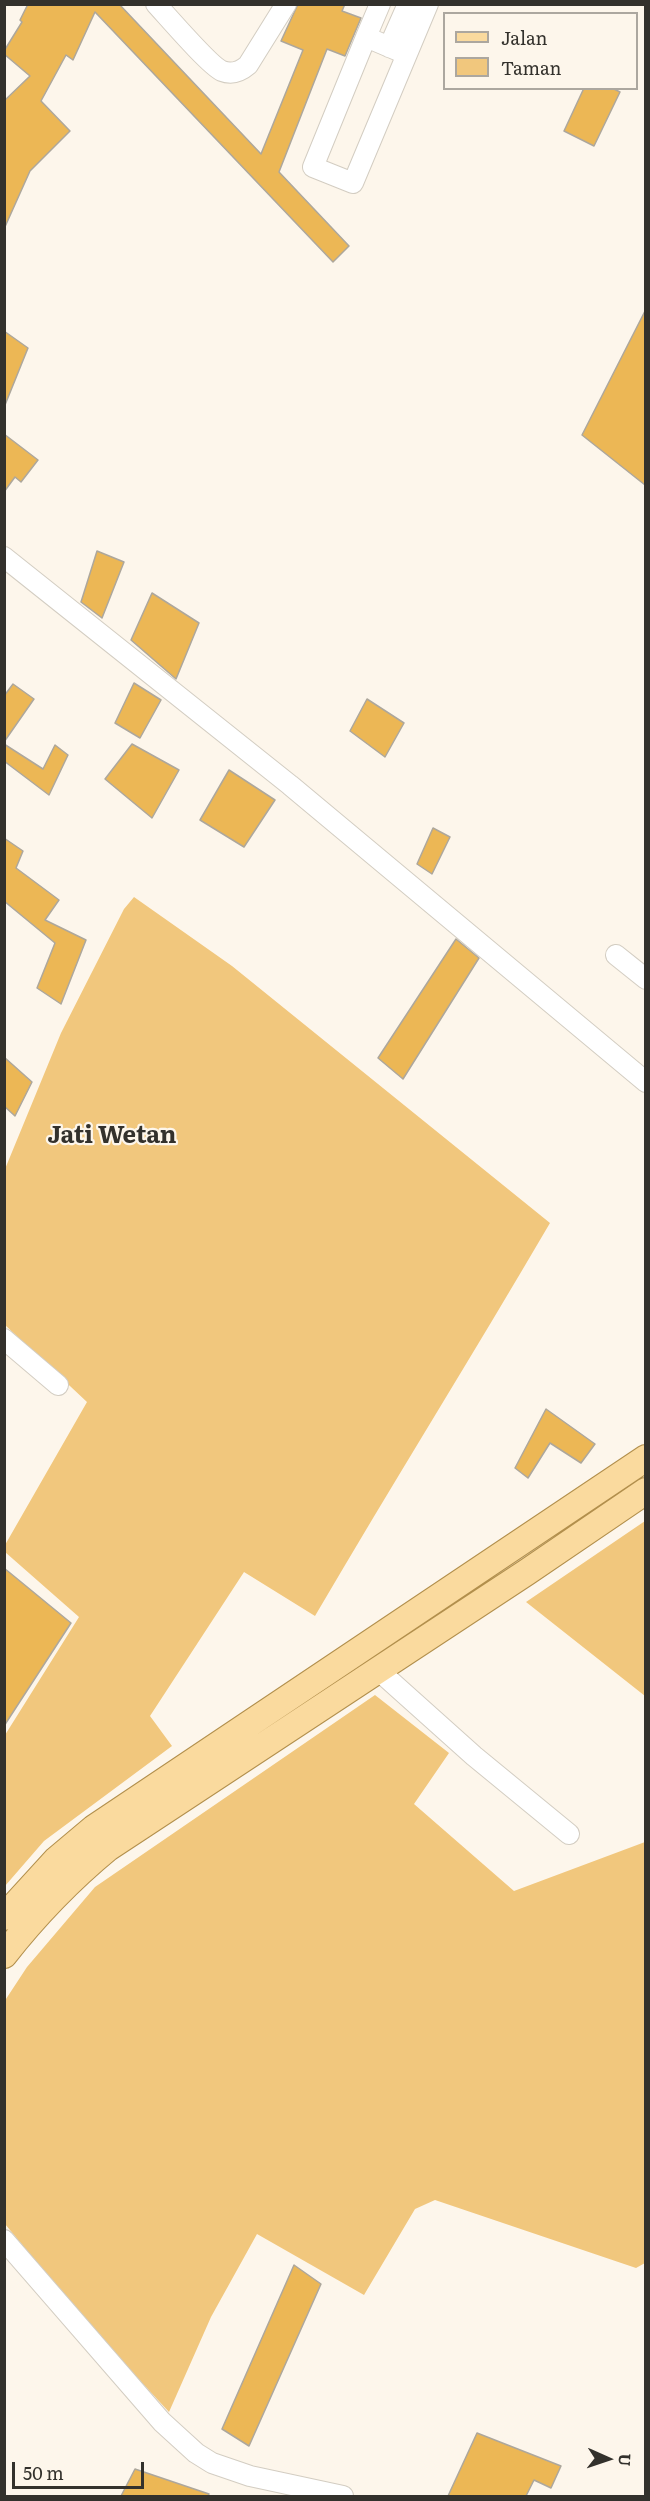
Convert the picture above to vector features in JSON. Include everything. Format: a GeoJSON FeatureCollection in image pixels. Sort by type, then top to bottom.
{"type":"FeatureCollection","features":[{"type":"Feature","properties":{"kind":"main road"},"geometry":{"type":"LineString","coordinates":[[4,1917],[56,1860],[94,1828],[645,1458]]}},
{"type":"Feature","properties":{"kind":"main road"},"geometry":{"type":"LineString","coordinates":[[4,1955],[36,1914],[72,1877],[108,1848],[527,1572],[645,1491]]}},
{"type":"Feature","properties":{"kind":"street"},"geometry":{"type":"LineString","coordinates":[[156,4],[217,68],[232,73],[248,65],[286,4]]}},
{"type":"Feature","properties":{"kind":"street"},"geometry":{"type":"LineString","coordinates":[[380,4],[313,167],[353,183],[397,50],[408,4]]}},
{"type":"Feature","properties":{"kind":"street"},"geometry":{"type":"LineString","coordinates":[[397,50],[428,4]]}},
{"type":"Feature","properties":{"kind":"street"},"geometry":{"type":"LineString","coordinates":[[366,37],[397,50]]}},
{"type":"Feature","properties":{"kind":"street"},"geometry":{"type":"LineString","coordinates":[[4,557],[290,785],[645,1082]]}},
{"type":"Feature","properties":{"kind":"street"},"geometry":{"type":"LineString","coordinates":[[616,955],[645,979]]}},
{"type":"Feature","properties":{"kind":"street"},"geometry":{"type":"LineString","coordinates":[[4,1339],[58,1385]]}},
{"type":"Feature","properties":{"kind":"street"},"geometry":{"type":"LineString","coordinates":[[378,1671],[474,1756],[569,1834]]}},
{"type":"Feature","properties":{"kind":"street"},"geometry":{"type":"LineString","coordinates":[[4,2240],[162,2422],[196,2453],[212,2463],[250,2476],[343,2496]]}},
{"type":"Feature","properties":{"kind":"green space"},"geometry":{"type":"Polygon","coordinates":[[[134,897],[232,966],[550,1223],[315,1616],[244,1572],[150,1716],[172,1746],[44,1841],[5,1886],[5,1735],[79,1617],[5,1552],[5,1545],[87,1402],[5,1325],[5,1169],[61,1033],[124,909],[134,897]]]}},
{"type":"Feature","properties":{"kind":"green space"},"geometry":{"type":"Polygon","coordinates":[[[645,1521],[645,1696],[526,1602],[645,1521]]]}},
{"type":"Feature","properties":{"kind":"green space"},"geometry":{"type":"Polygon","coordinates":[[[375,1695],[449,1753],[414,1804],[514,1891],[645,1842],[645,2263],[636,2268],[435,2200],[415,2209],[364,2295],[257,2234],[211,2317],[169,2412],[85,2321],[5,2224],[4,2002],[27,1967],[95,1887],[375,1695]]]}},
{"type":"Feature","properties":{"kind":"building"},"geometry":{"type":"Polygon","coordinates":[[[28,4],[119,4],[261,154],[303,50],[281,41],[298,4],[345,4],[342,11],[361,18],[345,56],[327,49],[279,172],[349,246],[333,262],[95,12],[73,60],[66,55],[41,101],[70,131],[30,171],[4,229],[4,101],[30,76],[4,54],[4,51],[22,22],[20,20],[28,4]]]}},
{"type":"Feature","properties":{"kind":"building"},"geometry":{"type":"Polygon","coordinates":[[[583,90],[620,92],[594,146],[564,131],[583,90]]]}},
{"type":"Feature","properties":{"kind":"building"},"geometry":{"type":"Polygon","coordinates":[[[645,311],[645,485],[582,435],[645,311]]]}},
{"type":"Feature","properties":{"kind":"building"},"geometry":{"type":"Polygon","coordinates":[[[4,331],[28,348],[5,405],[4,405],[4,331]]]}},
{"type":"Feature","properties":{"kind":"building"},"geometry":{"type":"Polygon","coordinates":[[[4,434],[38,460],[21,482],[15,477],[4,492],[4,434]]]}},
{"type":"Feature","properties":{"kind":"building"},"geometry":{"type":"Polygon","coordinates":[[[97,551],[124,562],[102,618],[81,602],[97,551]]]}},
{"type":"Feature","properties":{"kind":"building"},"geometry":{"type":"Polygon","coordinates":[[[152,593],[199,623],[176,679],[131,640],[152,593]]]}},
{"type":"Feature","properties":{"kind":"building"},"geometry":{"type":"Polygon","coordinates":[[[134,683],[161,700],[140,738],[115,723],[134,683]]]}},
{"type":"Feature","properties":{"kind":"building"},"geometry":{"type":"Polygon","coordinates":[[[13,684],[34,699],[4,742],[4,696],[13,684]]]}},
{"type":"Feature","properties":{"kind":"building"},"geometry":{"type":"Polygon","coordinates":[[[367,699],[404,723],[385,757],[350,731],[367,699]]]}},
{"type":"Feature","properties":{"kind":"building"},"geometry":{"type":"Polygon","coordinates":[[[4,744],[43,769],[55,745],[68,755],[49,795],[4,761],[4,744]]]}},
{"type":"Feature","properties":{"kind":"building"},"geometry":{"type":"Polygon","coordinates":[[[132,744],[179,770],[152,818],[105,779],[132,744]]]}},
{"type":"Feature","properties":{"kind":"building"},"geometry":{"type":"Polygon","coordinates":[[[229,770],[275,800],[244,847],[200,820],[229,770]]]}},
{"type":"Feature","properties":{"kind":"building"},"geometry":{"type":"Polygon","coordinates":[[[433,828],[450,837],[432,874],[417,864],[433,828]]]}},
{"type":"Feature","properties":{"kind":"building"},"geometry":{"type":"Polygon","coordinates":[[[4,838],[23,851],[16,868],[59,900],[45,920],[86,940],[61,1004],[37,988],[55,943],[4,901],[4,838]]]}},
{"type":"Feature","properties":{"kind":"building"},"geometry":{"type":"Polygon","coordinates":[[[456,939],[479,958],[403,1079],[378,1058],[456,939]]]}},
{"type":"Feature","properties":{"kind":"building"},"geometry":{"type":"Polygon","coordinates":[[[4,1057],[32,1082],[15,1116],[4,1106],[4,1057]]]}},
{"type":"Feature","properties":{"kind":"building"},"geometry":{"type":"Polygon","coordinates":[[[546,1409],[595,1444],[581,1463],[550,1443],[528,1478],[515,1468],[546,1409]]]}},
{"type":"Feature","properties":{"kind":"building"},"geometry":{"type":"Polygon","coordinates":[[[4,1568],[71,1623],[4,1726],[4,1568]]]}},
{"type":"Feature","properties":{"kind":"building"},"geometry":{"type":"Polygon","coordinates":[[[294,2265],[321,2284],[249,2446],[222,2429],[294,2265]]]}},
{"type":"Feature","properties":{"kind":"building"},"geometry":{"type":"Polygon","coordinates":[[[477,2433],[561,2466],[551,2488],[534,2480],[526,2496],[448,2496],[477,2433]]]}},
{"type":"Feature","properties":{"kind":"building"},"geometry":{"type":"Polygon","coordinates":[[[135,2469],[209,2494],[208,2496],[121,2496],[135,2469]]]}},
{"type":"Feature","properties":{"kind":"district","name":"Jati Wetan"},"geometry":{"type":"Point","coordinates":[112,1136]}}]}
